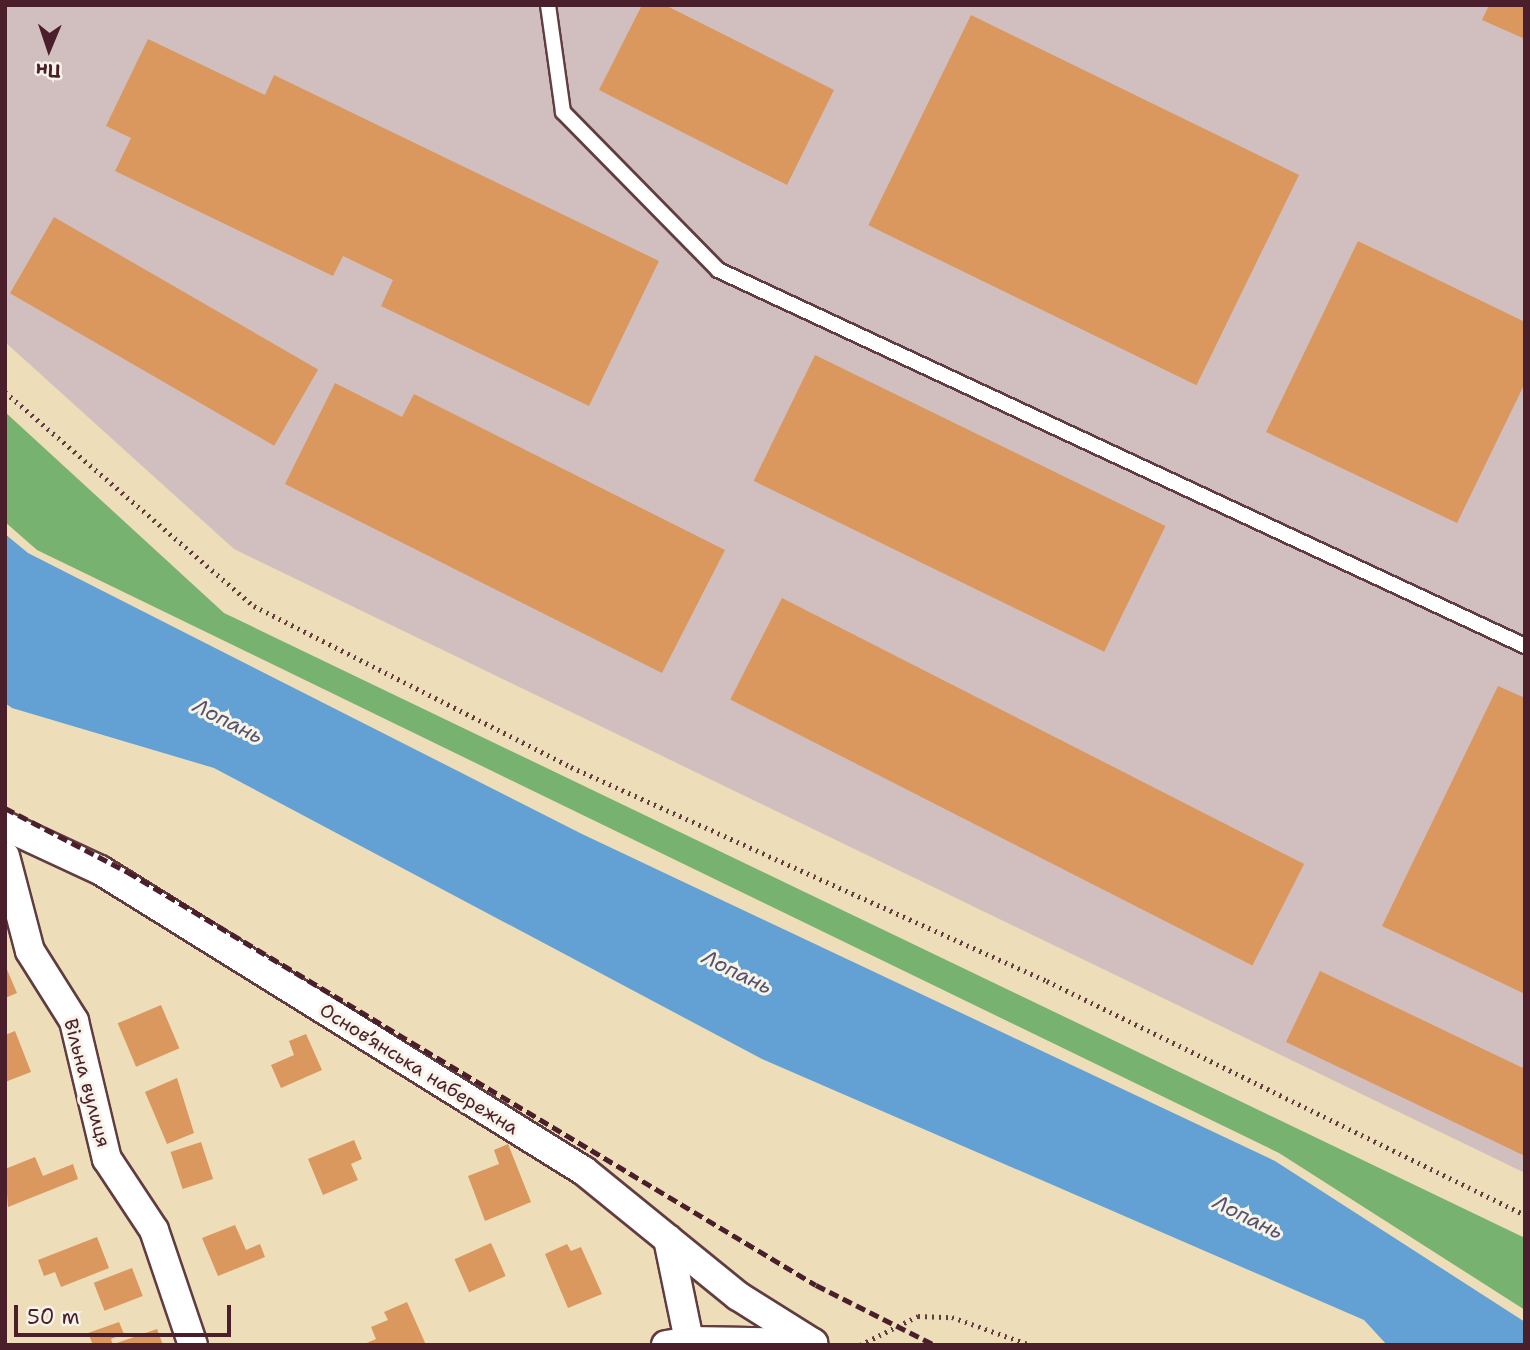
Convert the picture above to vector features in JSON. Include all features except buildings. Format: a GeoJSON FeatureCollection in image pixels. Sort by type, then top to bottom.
{"type":"FeatureCollection","features":[{"type":"Feature","properties":{"kind":"street","name":"Основ’янська набережна"},"geometry":{"type":"LineString","coordinates":[[5,826],[100,870],[572,1164],[738,1296],[817,1344]]}},
{"type":"Feature","properties":{"kind":"street","name":"Вільна вулиця"},"geometry":{"type":"LineString","coordinates":[[5,856],[30,951],[74,1021],[107,1159],[154,1230],[193,1345]]}},
{"type":"Feature","properties":{"kind":"street"},"geometry":{"type":"LineString","coordinates":[[668,1239],[682,1343],[817,1344]]}},
{"type":"Feature","properties":{"kind":"lane"},"geometry":{"type":"LineString","coordinates":[[548,5],[563,112],[718,270],[1525,646]]}},
{"type":"Feature","properties":{"kind":"path"},"geometry":{"type":"LineString","coordinates":[[5,392],[254,606],[571,767],[1047,981],[1525,1215]]}},
{"type":"Feature","properties":{"kind":"path"},"geometry":{"type":"LineString","coordinates":[[860,1345],[918,1316],[952,1318],[1030,1345]]}},
{"type":"Feature","properties":{"kind":"shaded area"},"geometry":{"type":"Polygon","coordinates":[[[5,5],[1525,5],[1525,1173],[234,549],[5,342],[5,5]]]}},
{"type":"Feature","properties":{"kind":"green space"},"geometry":{"type":"Polygon","coordinates":[[[5,412],[224,613],[1525,1238],[1525,1310],[1279,1153],[37,550],[5,522],[5,412]]]}},
{"type":"Feature","properties":{"kind":"water","name":"Лопань"},"geometry":{"type":"Polygon","coordinates":[[[5,534],[28,553],[582,834],[1275,1161],[1525,1322],[1525,1345],[1387,1345],[1364,1320],[762,1059],[214,768],[12,708],[5,703],[5,534]]]}},
{"type":"Feature","properties":{"kind":"railway"},"geometry":{"type":"LineString","coordinates":[[5,808],[128,872],[816,1285],[935,1345]]}}]}
